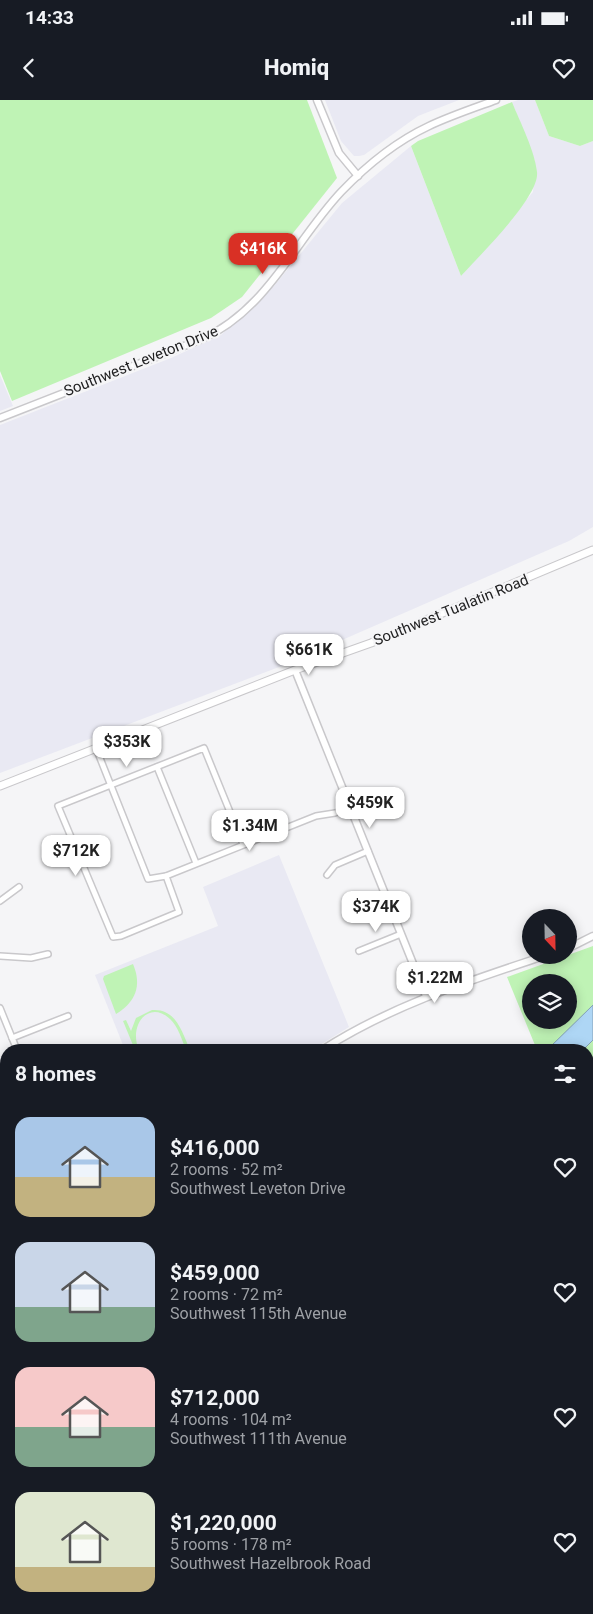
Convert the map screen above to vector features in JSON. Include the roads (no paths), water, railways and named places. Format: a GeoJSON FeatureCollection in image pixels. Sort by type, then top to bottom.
{"type":"FeatureCollection","features":[{"type":"Feature","properties":{"kind":"main road","name":"Southwest Tualatin Road"},"geometry":{"type":"LineString","coordinates":[[0,786],[294,670],[371,643],[593,550]]}},
{"type":"Feature","properties":{"kind":"street"},"geometry":{"type":"LineString","coordinates":[[317,100],[339,152],[358,176]]}},
{"type":"Feature","properties":{"kind":"street","name":"Southwest Leveton Drive"},"geometry":{"type":"LineString","coordinates":[[0,418],[202,339],[230,324],[260,296],[333,202],[358,176],[418,132],[441,120],[496,100]]}},
{"type":"Feature","properties":{"kind":"street"},"geometry":{"type":"LineString","coordinates":[[294,670],[426,996]]}},
{"type":"Feature","properties":{"kind":"street"},"geometry":{"type":"LineString","coordinates":[[96,748],[148,879],[166,876],[316,816],[350,808]]}},
{"type":"Feature","properties":{"kind":"street"},"geometry":{"type":"LineString","coordinates":[[166,876],[179,912],[121,936],[113,937],[58,806],[204,748],[243,844]]}},
{"type":"Feature","properties":{"kind":"street"},"geometry":{"type":"LineString","coordinates":[[157,767],[196,863]]}},
{"type":"Feature","properties":{"kind":"street"},"geometry":{"type":"LineString","coordinates":[[327,875],[335,865],[368,851]]}},
{"type":"Feature","properties":{"kind":"street"},"geometry":{"type":"LineString","coordinates":[[0,900],[19,887]]}},
{"type":"Feature","properties":{"kind":"street"},"geometry":{"type":"LineString","coordinates":[[359,951],[401,934]]}},
{"type":"Feature","properties":{"kind":"street"},"geometry":{"type":"LineString","coordinates":[[578,944],[593,936]]}},
{"type":"Feature","properties":{"kind":"street"},"geometry":{"type":"LineString","coordinates":[[0,956],[31,958],[48,954]]}},
{"type":"Feature","properties":{"kind":"street"},"geometry":{"type":"LineString","coordinates":[[332,1044],[355,1030],[426,996],[522,963]]}},
{"type":"Feature","properties":{"kind":"street"},"geometry":{"type":"LineString","coordinates":[[0,1008],[14,1044]]}},
{"type":"Feature","properties":{"kind":"street"},"geometry":{"type":"LineString","coordinates":[[12,1038],[68,1016]]}},
{"type":"Feature","properties":{"kind":"water"},"geometry":{"type":"Polygon","coordinates":[[[593,1005],[593,1040],[589,1044],[553,1044],[568,1029],[577,1029],[577,1021],[593,1005]]]}}]}
